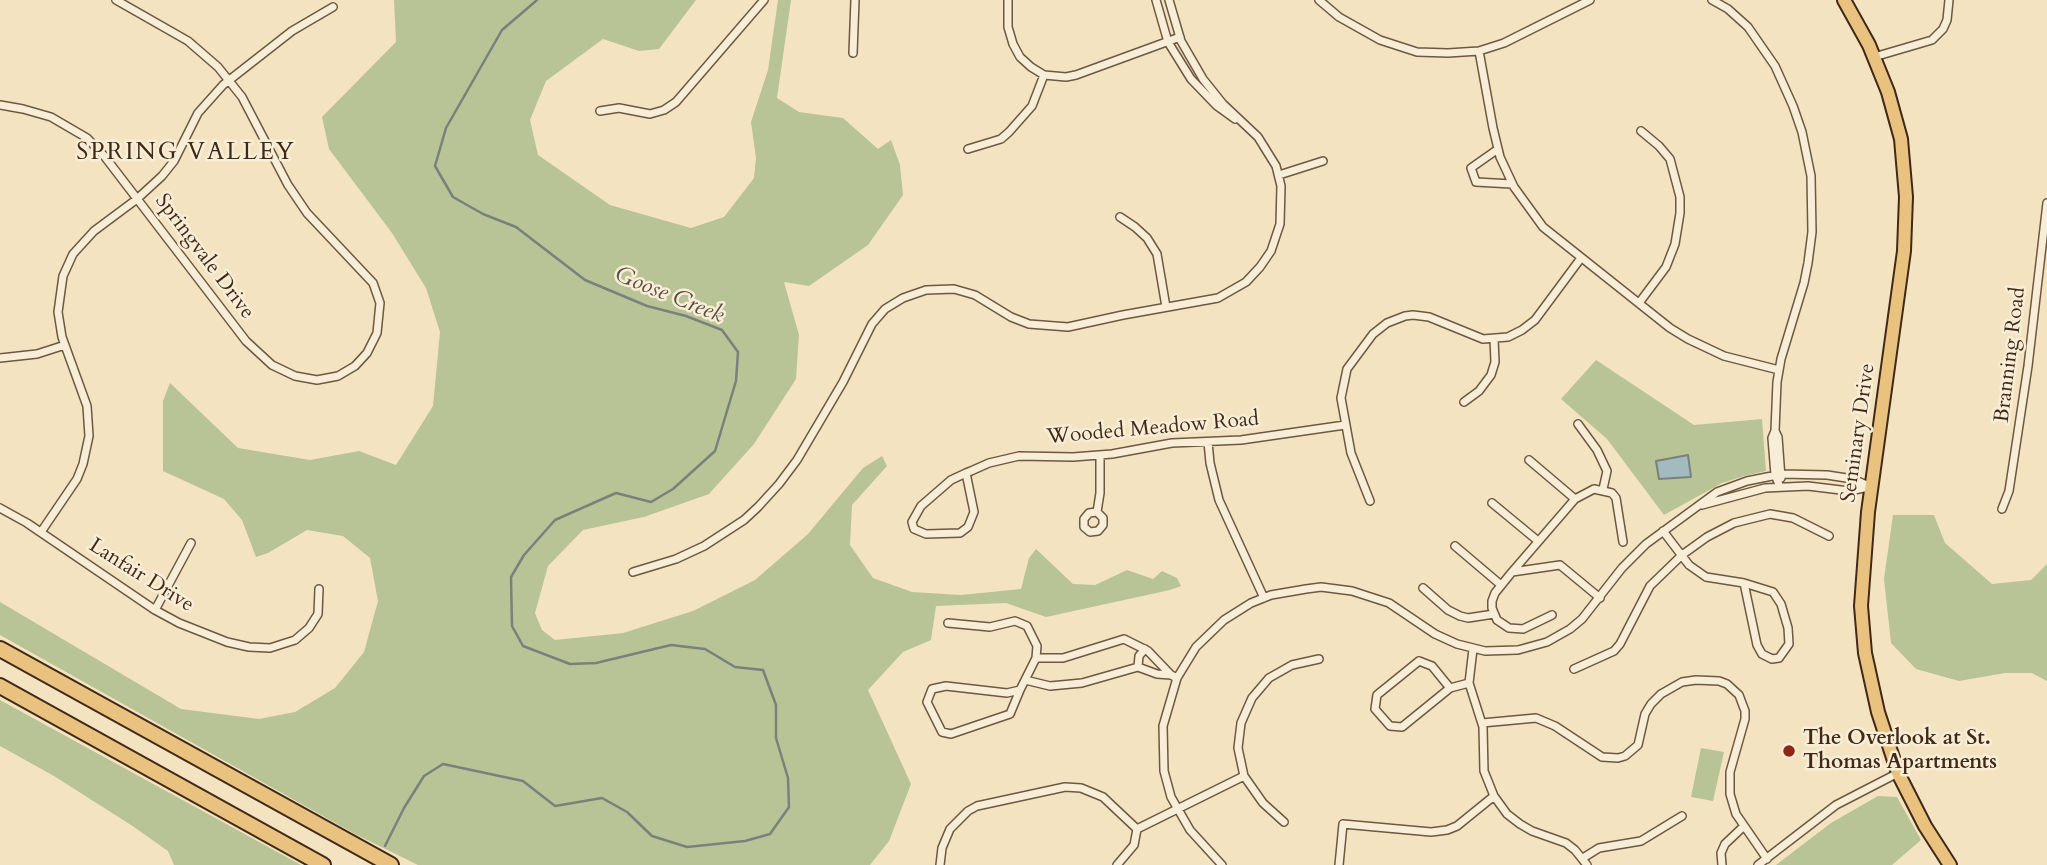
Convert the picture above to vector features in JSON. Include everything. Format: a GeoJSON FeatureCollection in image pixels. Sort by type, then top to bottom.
{"type":"FeatureCollection","features":[{"type":"Feature","properties":{"kind":"highway"},"geometry":{"type":"LineString","coordinates":[[0,649],[391,865]]}},
{"type":"Feature","properties":{"kind":"highway"},"geometry":{"type":"LineString","coordinates":[[0,686],[323,865]]}},
{"type":"Feature","properties":{"kind":"main road","name":"Seminary Drive"},"geometry":{"type":"LineString","coordinates":[[1844,0],[1874,57],[1888,92],[1901,139],[1906,197],[1904,251],[1871,487],[1861,606],[1865,653],[1878,712],[1898,774],[1919,815],[1950,865]]}},
{"type":"Feature","properties":{"kind":"street"},"geometry":{"type":"LineString","coordinates":[[116,0],[188,41],[229,80]]}},
{"type":"Feature","properties":{"kind":"street"},"geometry":{"type":"LineString","coordinates":[[600,111],[619,108],[650,114],[676,102],[764,0]]}},
{"type":"Feature","properties":{"kind":"street"},"geometry":{"type":"LineString","coordinates":[[853,53],[855,0]]}},
{"type":"Feature","properties":{"kind":"street"},"geometry":{"type":"LineString","coordinates":[[1008,0],[1008,27],[1013,44],[1026,62],[1044,75],[1076,75],[1180,37]]}},
{"type":"Feature","properties":{"kind":"street"},"geometry":{"type":"LineString","coordinates":[[1156,0],[1168,43],[1191,79],[1229,116],[1239,120]]}},
{"type":"Feature","properties":{"kind":"street"},"geometry":{"type":"LineString","coordinates":[[633,572],[676,559],[705,546],[734,528],[758,507],[779,484],[804,449],[843,382],[872,324],[886,309],[902,298],[926,290],[954,289],[975,295],[1011,317],[1029,324],[1049,327],[1084,325],[1218,298],[1237,289],[1261,267],[1271,251],[1280,225],[1282,198],[1279,175],[1258,137],[1203,79],[1180,37],[1169,0]]}},
{"type":"Feature","properties":{"kind":"street"},"geometry":{"type":"LineString","coordinates":[[1320,0],[1339,17],[1365,34],[1392,45],[1432,53],[1479,51],[1520,37],[1590,0]]}},
{"type":"Feature","properties":{"kind":"street"},"geometry":{"type":"LineString","coordinates":[[1712,0],[1728,9],[1748,27],[1775,66],[1793,106],[1808,159],[1813,204],[1812,232],[1804,283],[1779,370],[1775,431],[1772,438],[1780,487]]}},
{"type":"Feature","properties":{"kind":"street"},"geometry":{"type":"LineString","coordinates":[[1874,57],[1932,40],[1943,29],[1947,20],[1949,0]]}},
{"type":"Feature","properties":{"kind":"street"},"geometry":{"type":"LineString","coordinates":[[41,532],[77,479],[89,436],[87,406],[59,322],[58,303],[69,261],[83,241],[162,176],[174,160],[198,113],[212,96],[292,30],[334,7]]}},
{"type":"Feature","properties":{"kind":"street"},"geometry":{"type":"LineString","coordinates":[[1479,51],[1498,149],[1512,184],[1543,227],[1670,328],[1706,349],[1779,370]]}},
{"type":"Feature","properties":{"kind":"street"},"geometry":{"type":"LineString","coordinates":[[968,149],[1001,139],[1009,132],[1032,106],[1044,75]]}},
{"type":"Feature","properties":{"kind":"street","name":"Springvale Drive"},"geometry":{"type":"LineString","coordinates":[[0,105],[35,112],[70,127],[98,150],[232,324],[272,365],[295,376],[317,380],[338,376],[355,366],[367,354],[377,333],[380,312],[376,289],[364,272],[307,213],[288,185],[256,122],[229,80]]}},
{"type":"Feature","properties":{"kind":"street"},"geometry":{"type":"LineString","coordinates":[[1639,303],[1661,276],[1671,257],[1680,213],[1680,197],[1670,159],[1641,131]]}},
{"type":"Feature","properties":{"kind":"street"},"geometry":{"type":"LineString","coordinates":[[1498,149],[1471,169],[1476,182],[1512,184]]}},
{"type":"Feature","properties":{"kind":"street"},"geometry":{"type":"LineString","coordinates":[[1279,175],[1323,161]]}},
{"type":"Feature","properties":{"kind":"street","name":"Branning Road"},"geometry":{"type":"LineString","coordinates":[[2002,509],[2009,491],[2043,277],[2047,203]]}},
{"type":"Feature","properties":{"kind":"street"},"geometry":{"type":"LineString","coordinates":[[1119,217],[1147,237],[1157,254],[1166,307]]}},
{"type":"Feature","properties":{"kind":"street"},"geometry":{"type":"LineString","coordinates":[[1370,502],[1351,453],[1341,398],[1347,369],[1373,334],[1387,323],[1405,316],[1420,316],[1472,336],[1494,339],[1508,337],[1529,325],[1581,258]]}},
{"type":"Feature","properties":{"kind":"street"},"geometry":{"type":"LineString","coordinates":[[1464,402],[1479,391],[1491,375],[1495,362],[1494,339]]}},
{"type":"Feature","properties":{"kind":"street"},"geometry":{"type":"LineString","coordinates":[[0,358],[37,354],[65,345]]}},
{"type":"Feature","properties":{"kind":"street"},"geometry":{"type":"LineString","coordinates":[[1578,424],[1597,450],[1607,471],[1603,489]]}},
{"type":"Feature","properties":{"kind":"street","name":"Wooded Meadow Road"},"geometry":{"type":"LineString","coordinates":[[966,473],[974,512],[968,527],[961,533],[926,534],[914,529],[912,522],[921,506],[951,480],[966,473],[989,463],[1019,456],[1073,457],[1172,443],[1241,440],[1345,425]]}},
{"type":"Feature","properties":{"kind":"street"},"geometry":{"type":"LineString","coordinates":[[1208,442],[1219,500],[1264,598]]}},
{"type":"Feature","properties":{"kind":"street"},"geometry":{"type":"LineString","coordinates":[[1097,512],[1100,455]]}},
{"type":"Feature","properties":{"kind":"street"},"geometry":{"type":"LineString","coordinates":[[1529,460],[1575,499]]}},
{"type":"Feature","properties":{"kind":"street"},"geometry":{"type":"LineString","coordinates":[[1222,865],[1198,842],[1178,810],[1164,771],[1162,741],[1174,676],[1205,637],[1224,620],[1251,603],[1306,589],[1335,588],[1352,591],[1389,603],[1435,634],[1473,649],[1511,651],[1547,642],[1576,624],[1632,556],[1717,492],[1746,481],[1778,474],[1809,473],[1840,477],[1871,487]]}},
{"type":"Feature","properties":{"kind":"street"},"geometry":{"type":"LineString","coordinates":[[1701,505],[1766,488],[1808,486],[1849,491],[1871,487]]}},
{"type":"Feature","properties":{"kind":"street"},"geometry":{"type":"LineString","coordinates":[[1552,615],[1523,629],[1514,629],[1502,625],[1494,614],[1492,601],[1501,585],[1575,499],[1594,489],[1612,493],[1616,498],[1623,542]]}},
{"type":"Feature","properties":{"kind":"street"},"geometry":{"type":"LineString","coordinates":[[1492,503],[1538,541]]}},
{"type":"Feature","properties":{"kind":"street","name":"Lanfair Drive"},"geometry":{"type":"LineString","coordinates":[[0,508],[41,532],[155,610],[207,635],[249,646],[270,648],[289,643],[309,628],[318,614],[319,589]]}},
{"type":"Feature","properties":{"kind":"street"},"geometry":{"type":"LineString","coordinates":[[1574,669],[1614,651],[1650,586],[1682,555],[1725,528],[1761,515],[1782,515],[1829,536]]}},
{"type":"Feature","properties":{"kind":"street"},"geometry":{"type":"LineString","coordinates":[[1663,531],[1697,572],[1706,577],[1744,583],[1773,592],[1782,604],[1788,628],[1789,644],[1779,658],[1772,659],[1762,654],[1744,583]]}},
{"type":"Feature","properties":{"kind":"street"},"geometry":{"type":"LineString","coordinates":[[155,610],[191,542]]}},
{"type":"Feature","properties":{"kind":"street"},"geometry":{"type":"LineString","coordinates":[[1455,546],[1501,585]]}},
{"type":"Feature","properties":{"kind":"street"},"geometry":{"type":"LineString","coordinates":[[1512,572],[1560,565],[1600,598]]}},
{"type":"Feature","properties":{"kind":"street"},"geometry":{"type":"LineString","coordinates":[[1423,588],[1448,610],[1460,616],[1468,618],[1494,614]]}},
{"type":"Feature","properties":{"kind":"street"},"geometry":{"type":"LineString","coordinates":[[948,623],[990,627],[1015,621],[1027,626],[1037,646],[1036,658],[1010,714],[951,734],[942,732],[927,702],[927,696],[937,686],[1006,693],[1020,690]]}},
{"type":"Feature","properties":{"kind":"street"},"geometry":{"type":"LineString","coordinates":[[1036,658],[1063,658],[1124,639],[1144,649],[1174,676]]}},
{"type":"Feature","properties":{"kind":"street"},"geometry":{"type":"LineString","coordinates":[[1138,667],[1139,656],[1144,649]]}},
{"type":"Feature","properties":{"kind":"street"},"geometry":{"type":"LineString","coordinates":[[1473,649],[1469,683],[1482,723],[1484,771],[1494,796],[1507,814],[1532,831],[1566,843],[1585,862],[1599,848],[1641,841],[1654,836],[1682,816]]}},
{"type":"Feature","properties":{"kind":"street"},"geometry":{"type":"LineString","coordinates":[[1284,822],[1263,803],[1244,776],[1238,736],[1245,710],[1260,687],[1279,671],[1319,659]]}},
{"type":"Feature","properties":{"kind":"street"},"geometry":{"type":"LineString","coordinates":[[1450,688],[1428,662],[1419,661],[1377,695],[1375,709],[1390,726],[1402,727],[1450,688],[1469,683]]}},
{"type":"Feature","properties":{"kind":"street"},"geometry":{"type":"LineString","coordinates":[[1025,680],[1050,686],[1082,683],[1138,667],[1157,674],[1174,676]]}},
{"type":"Feature","properties":{"kind":"street"},"geometry":{"type":"LineString","coordinates":[[1482,723],[1536,718],[1555,726],[1602,757],[1618,758],[1626,756],[1637,745],[1645,714],[1661,694],[1682,682],[1719,681],[1727,684],[1739,695],[1745,711],[1729,783],[1732,805],[1767,859]]}},
{"type":"Feature","properties":{"kind":"street"},"geometry":{"type":"LineString","coordinates":[[1758,865],[1836,805],[1898,774]]}},
{"type":"Feature","properties":{"kind":"street"},"geometry":{"type":"LineString","coordinates":[[1138,829],[1244,776]]}},
{"type":"Feature","properties":{"kind":"street"},"geometry":{"type":"LineString","coordinates":[[940,865],[942,848],[950,829],[968,811],[977,806],[1065,787],[1081,788],[1103,797],[1138,829]]}},
{"type":"Feature","properties":{"kind":"street"},"geometry":{"type":"LineString","coordinates":[[1339,865],[1343,824],[1447,830],[1457,826],[1494,796]]}},
{"type":"Feature","properties":{"kind":"street"},"geometry":{"type":"LineString","coordinates":[[1722,865],[1721,853],[1724,845],[1744,826]]}},
{"type":"Feature","properties":{"kind":"street"},"geometry":{"type":"LineString","coordinates":[[1117,865],[1134,845],[1138,829]]}},
{"type":"Feature","properties":{"kind":"green space"},"geometry":{"type":"Polygon","coordinates":[[[394,0],[696,0],[659,49],[639,51],[603,39],[546,81],[530,120],[538,155],[610,205],[691,228],[724,217],[754,178],[756,158],[751,122],[768,70],[778,0],[791,0],[777,98],[799,112],[843,118],[878,149],[891,140],[900,165],[903,195],[868,245],[809,286],[784,282],[799,335],[796,379],[754,444],[709,494],[644,517],[583,530],[548,566],[535,613],[542,630],[555,640],[623,633],[693,611],[755,580],[808,534],[863,468],[882,456],[887,466],[852,505],[850,545],[873,578],[912,592],[961,595],[1021,589],[1029,558],[1036,549],[1073,584],[1095,585],[1127,570],[1153,579],[1162,571],[1177,578],[1181,586],[1170,590],[1046,617],[1006,603],[936,606],[931,640],[903,652],[868,690],[911,784],[889,841],[870,865],[418,865],[355,834],[0,635],[0,602],[181,709],[259,719],[295,712],[335,688],[364,652],[378,601],[370,558],[343,536],[307,530],[256,557],[242,520],[224,499],[163,471],[163,401],[170,383],[238,448],[310,460],[359,451],[396,465],[433,406],[440,332],[426,288],[392,233],[329,149],[322,117],[396,42],[394,0]]]}},
{"type":"Feature","properties":{"kind":"green space"},"geometry":{"type":"Polygon","coordinates":[[[1596,360],[1694,425],[1762,419],[1766,471],[1722,483],[1664,515],[1607,439],[1561,399],[1596,360]]]}},
{"type":"Feature","properties":{"kind":"green space"},"geometry":{"type":"Polygon","coordinates":[[[1893,515],[1934,515],[1945,543],[1992,584],[2031,580],[2047,564],[2047,681],[2032,673],[2005,673],[1959,681],[1916,669],[1891,643],[1884,579],[1893,515]]]}},
{"type":"Feature","properties":{"kind":"green space"},"geometry":{"type":"Polygon","coordinates":[[[0,700],[301,865],[174,865],[168,851],[131,825],[54,776],[0,746],[0,700]]]}},
{"type":"Feature","properties":{"kind":"green space"},"geometry":{"type":"Polygon","coordinates":[[[1701,748],[1724,752],[1713,801],[1691,797],[1701,748]]]}},
{"type":"Feature","properties":{"kind":"green space"},"geometry":{"type":"Polygon","coordinates":[[[1878,796],[1897,797],[1921,840],[1892,865],[1776,865],[1831,823],[1878,796]]]}},
{"type":"Feature","properties":{"kind":"water"},"geometry":{"type":"Polygon","coordinates":[[[1688,455],[1691,477],[1659,479],[1656,461],[1688,455]]]}},
{"type":"Feature","properties":{"kind":"waterway","name":"Goose Creek"},"geometry":{"type":"LineString","coordinates":[[385,846],[424,776],[443,764],[523,781],[555,806],[602,798],[627,812],[652,836],[687,847],[745,841],[770,834],[789,807],[788,778],[776,738],[776,705],[763,670],[735,667],[705,649],[671,645],[596,663],[570,664],[523,646],[512,626],[511,577],[524,555],[555,520],[616,493],[651,502],[673,489],[715,451],[736,381],[738,352],[722,330],[686,316],[647,306],[585,280],[516,227],[483,214],[453,197],[435,166],[446,128],[502,30],[537,0]]}},
{"type":"Feature","properties":{"kind":"place","name":"The Overlook at St. Thomas Apartments"},"geometry":{"type":"Point","coordinates":[1789,751]}},
{"type":"Feature","properties":{"kind":"district","name":"SPRING VALLEY"},"geometry":{"type":"Point","coordinates":[186,153]}}]}
